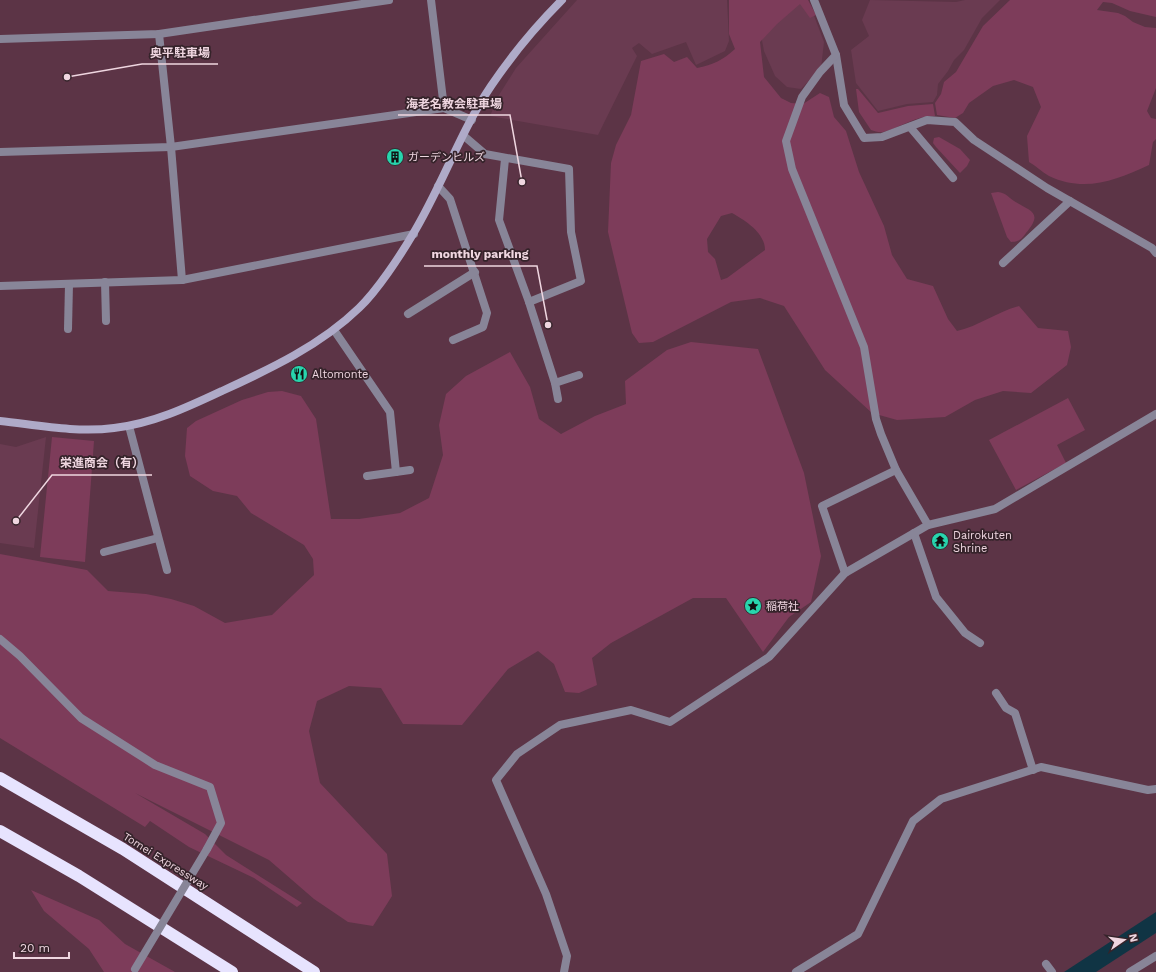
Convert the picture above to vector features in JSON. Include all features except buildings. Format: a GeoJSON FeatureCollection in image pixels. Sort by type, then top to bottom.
{"type":"FeatureCollection","features":[{"type":"Feature","properties":{"kind":"highway","name":"Tomei Expressway"},"geometry":{"type":"LineString","coordinates":[[0,778],[123,849],[314,972]]}},
{"type":"Feature","properties":{"kind":"highway"},"geometry":{"type":"LineString","coordinates":[[0,831],[79,876],[232,972]]}},
{"type":"Feature","properties":{"kind":"main road"},"geometry":{"type":"LineString","coordinates":[[0,421],[78,429],[113,429],[143,423],[197,403],[259,374],[334,330],[360,307],[396,262],[414,234],[491,86],[536,25],[562,0]]}},
{"type":"Feature","properties":{"kind":"street"},"geometry":{"type":"LineString","coordinates":[[0,39],[159,34],[389,0]]}},
{"type":"Feature","properties":{"kind":"street"},"geometry":{"type":"LineString","coordinates":[[431,0],[444,108]]}},
{"type":"Feature","properties":{"kind":"street"},"geometry":{"type":"LineString","coordinates":[[814,0],[836,55],[844,105],[864,138],[882,137],[927,120],[955,122],[974,140],[1047,188],[1152,248],[1156,254]]}},
{"type":"Feature","properties":{"kind":"street"},"geometry":{"type":"LineString","coordinates":[[159,34],[171,147],[182,280]]}},
{"type":"Feature","properties":{"kind":"street"},"geometry":{"type":"LineString","coordinates":[[836,55],[820,72],[802,97],[786,141],[792,169],[864,348],[876,419],[896,470],[928,525]]}},
{"type":"Feature","properties":{"kind":"street"},"geometry":{"type":"LineString","coordinates":[[0,152],[171,147],[444,108],[472,120]]}},
{"type":"Feature","properties":{"kind":"street"},"geometry":{"type":"LineString","coordinates":[[910,126],[953,178]]}},
{"type":"Feature","properties":{"kind":"street"},"geometry":{"type":"LineString","coordinates":[[464,136],[485,154],[505,159],[569,169],[571,232],[581,281],[529,302]]}},
{"type":"Feature","properties":{"kind":"street"},"geometry":{"type":"LineString","coordinates":[[505,159],[499,220],[529,302],[555,383],[558,399]]}},
{"type":"Feature","properties":{"kind":"street"},"geometry":{"type":"LineString","coordinates":[[438,186],[450,199],[475,272],[487,313],[483,327],[453,340]]}},
{"type":"Feature","properties":{"kind":"street"},"geometry":{"type":"LineString","coordinates":[[1003,263],[1070,201]]}},
{"type":"Feature","properties":{"kind":"street"},"geometry":{"type":"LineString","coordinates":[[0,286],[182,280],[414,234]]}},
{"type":"Feature","properties":{"kind":"street"},"geometry":{"type":"LineString","coordinates":[[408,314],[475,272]]}},
{"type":"Feature","properties":{"kind":"street"},"geometry":{"type":"LineString","coordinates":[[105,282],[106,321]]}},
{"type":"Feature","properties":{"kind":"street"},"geometry":{"type":"LineString","coordinates":[[68,329],[69,284]]}},
{"type":"Feature","properties":{"kind":"street"},"geometry":{"type":"LineString","coordinates":[[334,330],[390,412],[396,472]]}},
{"type":"Feature","properties":{"kind":"street"},"geometry":{"type":"LineString","coordinates":[[555,383],[579,375]]}},
{"type":"Feature","properties":{"kind":"street"},"geometry":{"type":"LineString","coordinates":[[564,972],[566,956],[546,894],[496,780],[517,754],[560,725],[631,710],[670,722],[769,657],[845,573],[928,525],[995,509],[1156,414]]}},
{"type":"Feature","properties":{"kind":"street"},"geometry":{"type":"LineString","coordinates":[[129,426],[167,570]]}},
{"type":"Feature","properties":{"kind":"street"},"geometry":{"type":"LineString","coordinates":[[368,476],[410,470]]}},
{"type":"Feature","properties":{"kind":"street"},"geometry":{"type":"LineString","coordinates":[[845,573],[822,506],[896,470]]}},
{"type":"Feature","properties":{"kind":"street"},"geometry":{"type":"LineString","coordinates":[[914,533],[936,597],[965,633],[980,643]]}},
{"type":"Feature","properties":{"kind":"street"},"geometry":{"type":"LineString","coordinates":[[104,552],[158,538]]}},
{"type":"Feature","properties":{"kind":"street"},"geometry":{"type":"LineString","coordinates":[[0,640],[20,656],[81,718],[155,766],[210,787],[221,823],[134,970]]}},
{"type":"Feature","properties":{"kind":"street"},"geometry":{"type":"LineString","coordinates":[[996,693],[1006,708],[1015,713],[1033,770]]}},
{"type":"Feature","properties":{"kind":"street"},"geometry":{"type":"LineString","coordinates":[[796,972],[858,934],[914,821],[942,799],[1042,767],[1148,790],[1156,789]]}},
{"type":"Feature","properties":{"kind":"street"},"geometry":{"type":"LineString","coordinates":[[1130,972],[1156,956]]}},
{"type":"Feature","properties":{"kind":"shaded area"},"geometry":{"type":"Polygon","coordinates":[[[577,0],[727,0],[729,41],[725,51],[696,65],[686,42],[652,54],[639,43],[632,48],[637,56],[598,135],[490,116],[499,95],[516,68],[577,0]]]}},
{"type":"Feature","properties":{"kind":"shaded area"},"geometry":{"type":"Polygon","coordinates":[[[729,0],[808,0],[816,15],[810,18],[800,4],[777,24],[760,42],[764,77],[781,98],[791,103],[803,104],[820,93],[829,97],[834,117],[846,131],[859,172],[884,226],[892,255],[907,279],[933,286],[948,319],[957,331],[973,326],[1019,306],[1038,328],[1068,331],[1071,347],[1067,365],[1031,393],[1003,391],[975,400],[945,417],[897,420],[872,413],[825,370],[784,306],[760,298],[731,302],[653,342],[639,343],[632,333],[608,232],[611,163],[616,145],[631,115],[641,61],[664,54],[674,62],[687,57],[697,68],[718,62],[735,49],[729,34],[729,0]],[[732,213],[721,216],[707,239],[708,252],[715,259],[721,280],[727,278],[765,250],[762,238],[754,228],[732,213]]]}},
{"type":"Feature","properties":{"kind":"shaded area"},"geometry":{"type":"Polygon","coordinates":[[[796,0],[808,0],[824,42],[821,68],[801,89],[787,87],[775,76],[764,51],[760,30],[796,0]]]}},
{"type":"Feature","properties":{"kind":"shaded area"},"geometry":{"type":"Polygon","coordinates":[[[870,0],[956,2],[965,0],[1000,0],[982,18],[964,50],[954,60],[938,84],[937,95],[933,102],[907,104],[878,111],[856,83],[851,50],[869,36],[862,20],[870,0]]]}},
{"type":"Feature","properties":{"kind":"shaded area"},"geometry":{"type":"Polygon","coordinates":[[[1010,0],[1156,0],[1156,17],[1130,11],[1112,3],[1103,2],[1097,10],[1118,13],[1145,27],[1156,28],[1156,88],[1147,111],[1151,118],[1156,119],[1156,139],[1153,142],[1149,165],[1112,180],[1088,184],[1075,184],[1049,176],[1029,162],[1027,136],[1041,107],[1033,87],[1014,80],[993,86],[969,103],[963,113],[955,118],[937,115],[935,103],[941,94],[944,82],[956,72],[983,26],[1010,0]]]}},
{"type":"Feature","properties":{"kind":"shaded area"},"geometry":{"type":"Polygon","coordinates":[[[856,89],[858,89],[878,113],[908,106],[933,104],[935,116],[928,116],[914,120],[883,132],[871,130],[859,112],[856,89]]]}},
{"type":"Feature","properties":{"kind":"shaded area"},"geometry":{"type":"Polygon","coordinates":[[[939,137],[960,149],[970,160],[967,166],[960,173],[933,143],[934,138],[939,137]]]}},
{"type":"Feature","properties":{"kind":"shaded area"},"geometry":{"type":"Polygon","coordinates":[[[998,192],[1005,194],[1033,213],[1034,221],[1023,237],[1018,241],[1011,242],[1007,237],[991,193],[998,192]]]}},
{"type":"Feature","properties":{"kind":"shaded area"},"geometry":{"type":"Polygon","coordinates":[[[691,342],[758,349],[804,473],[821,556],[811,602],[789,617],[763,652],[726,598],[693,598],[611,643],[592,658],[597,685],[579,693],[565,692],[554,664],[538,651],[508,669],[462,725],[403,724],[381,688],[349,686],[317,701],[309,731],[320,783],[387,854],[392,896],[373,926],[348,922],[314,899],[269,860],[135,793],[205,834],[226,855],[302,903],[297,907],[254,878],[189,847],[150,821],[145,827],[0,738],[0,554],[87,570],[108,591],[146,594],[171,599],[194,606],[225,623],[272,615],[314,575],[313,559],[304,545],[251,513],[237,496],[213,491],[190,476],[185,456],[187,428],[196,421],[242,400],[268,392],[282,391],[301,396],[316,419],[331,519],[359,519],[400,513],[429,498],[443,455],[439,425],[446,394],[466,376],[510,352],[530,387],[539,419],[561,434],[595,416],[626,404],[625,381],[667,350],[691,342]]]}},
{"type":"Feature","properties":{"kind":"shaded area"},"geometry":{"type":"Polygon","coordinates":[[[1068,398],[1085,430],[1057,445],[1066,463],[1016,490],[989,440],[1068,398]]]}},
{"type":"Feature","properties":{"kind":"shaded area"},"geometry":{"type":"Polygon","coordinates":[[[46,437],[34,548],[0,543],[0,444],[16,447],[46,437]]]}},
{"type":"Feature","properties":{"kind":"shaded area"},"geometry":{"type":"Polygon","coordinates":[[[52,437],[94,441],[85,562],[40,557],[52,437]]]}},
{"type":"Feature","properties":{"kind":"shaded area"},"geometry":{"type":"Polygon","coordinates":[[[31,890],[99,920],[125,944],[175,972],[104,972],[89,949],[44,911],[31,890]]]}},
{"type":"Feature","properties":{"kind":"water"},"geometry":{"type":"Polygon","coordinates":[[[1156,912],[1156,933],[1096,972],[1064,972],[1156,912]]]}},
{"type":"Feature","properties":{"kind":"place","name":"奥平駐車場"},"geometry":{"type":"Point","coordinates":[67,77]}},
{"type":"Feature","properties":{"kind":"place","name":"ガーデンヒルズ"},"geometry":{"type":"Point","coordinates":[395,157]}},
{"type":"Feature","properties":{"kind":"place","name":"海老名教会駐車場"},"geometry":{"type":"Point","coordinates":[522,182]}},
{"type":"Feature","properties":{"kind":"place","name":"monthly parking"},"geometry":{"type":"Point","coordinates":[548,325]}},
{"type":"Feature","properties":{"kind":"place","name":"Altomonte"},"geometry":{"type":"Point","coordinates":[299,374]}},
{"type":"Feature","properties":{"kind":"place","name":"栄進商会（有）"},"geometry":{"type":"Point","coordinates":[16,521]}},
{"type":"Feature","properties":{"kind":"place","name":"Dairokuten Shrine"},"geometry":{"type":"Point","coordinates":[940,541]}},
{"type":"Feature","properties":{"kind":"place","name":"稲荷社"},"geometry":{"type":"Point","coordinates":[753,606]}}]}
